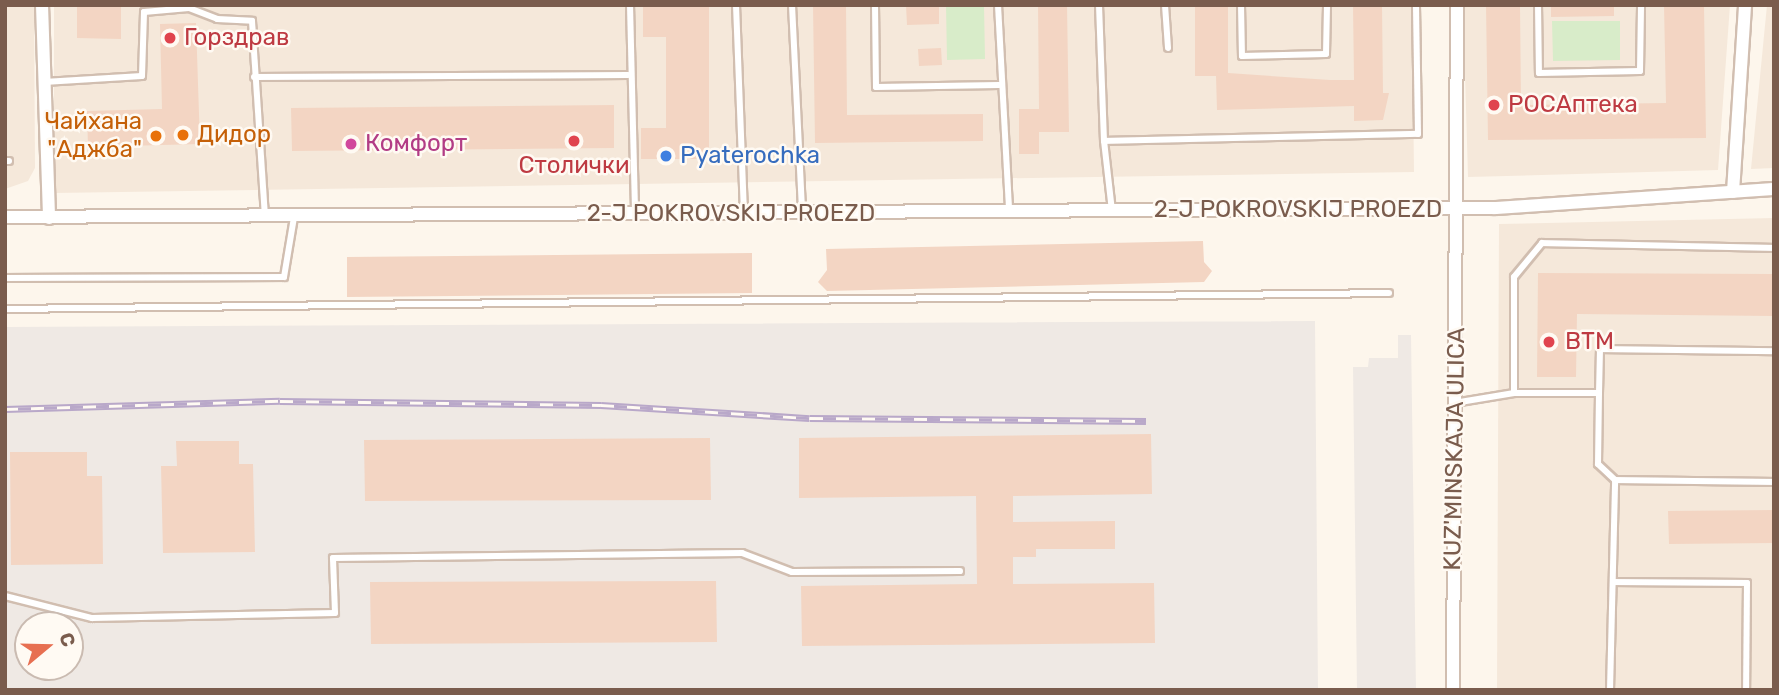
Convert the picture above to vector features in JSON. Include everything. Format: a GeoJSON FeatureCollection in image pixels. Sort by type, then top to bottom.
{"type":"FeatureCollection","features":[{"type":"Feature","properties":{"kind":"street"},"geometry":{"type":"LineString","coordinates":[[42,5],[48,218]]}},
{"type":"Feature","properties":{"kind":"street","name":"KUZ'MINSKAJA ULICA"},"geometry":{"type":"LineString","coordinates":[[1453,690],[1457,5]]}},
{"type":"Feature","properties":{"kind":"street"},"geometry":{"type":"LineString","coordinates":[[1733,192],[1745,5]]}},
{"type":"Feature","properties":{"kind":"street","name":"2-J POKROVSKIJ PROEZD"},"geometry":{"type":"LineString","coordinates":[[5,217],[1456,209],[1774,189]]}},
{"type":"Feature","properties":{"kind":"lane"},"geometry":{"type":"LineString","coordinates":[[630,5],[628,75],[635,215]]}},
{"type":"Feature","properties":{"kind":"lane"},"geometry":{"type":"LineString","coordinates":[[736,5],[744,214]]}},
{"type":"Feature","properties":{"kind":"lane"},"geometry":{"type":"LineString","coordinates":[[792,5],[802,214]]}},
{"type":"Feature","properties":{"kind":"lane"},"geometry":{"type":"LineString","coordinates":[[875,5],[876,87],[999,85]]}},
{"type":"Feature","properties":{"kind":"lane"},"geometry":{"type":"LineString","coordinates":[[998,5],[999,85],[1009,212]]}},
{"type":"Feature","properties":{"kind":"lane"},"geometry":{"type":"LineString","coordinates":[[1099,5],[1104,141],[1112,211]]}},
{"type":"Feature","properties":{"kind":"lane"},"geometry":{"type":"LineString","coordinates":[[1166,5],[1168,48]]}},
{"type":"Feature","properties":{"kind":"lane"},"geometry":{"type":"LineString","coordinates":[[1241,5],[1242,55],[1326,54],[1327,5]]}},
{"type":"Feature","properties":{"kind":"lane"},"geometry":{"type":"LineString","coordinates":[[1104,141],[1418,134],[1416,5]]}},
{"type":"Feature","properties":{"kind":"lane"},"geometry":{"type":"LineString","coordinates":[[1538,5],[1539,73],[1640,71],[1641,5]]}},
{"type":"Feature","properties":{"kind":"lane"},"geometry":{"type":"LineString","coordinates":[[44,82],[142,76],[144,8],[189,8],[217,19],[252,21],[265,217]]}},
{"type":"Feature","properties":{"kind":"lane"},"geometry":{"type":"LineString","coordinates":[[254,77],[628,75]]}},
{"type":"Feature","properties":{"kind":"lane"},"geometry":{"type":"LineString","coordinates":[[5,278],[284,277],[294,217]]}},
{"type":"Feature","properties":{"kind":"lane"},"geometry":{"type":"LineString","coordinates":[[1514,393],[1514,277],[1542,243],[1774,248]]}},
{"type":"Feature","properties":{"kind":"lane"},"geometry":{"type":"LineString","coordinates":[[5,309],[1389,293]]}},
{"type":"Feature","properties":{"kind":"lane"},"geometry":{"type":"LineString","coordinates":[[1774,351],[1600,349],[1598,464],[1615,480],[1774,482]]}},
{"type":"Feature","properties":{"kind":"lane"},"geometry":{"type":"LineString","coordinates":[[1454,403],[1514,393],[1599,393]]}},
{"type":"Feature","properties":{"kind":"lane"},"geometry":{"type":"LineString","coordinates":[[1610,690],[1615,480]]}},
{"type":"Feature","properties":{"kind":"lane"},"geometry":{"type":"LineString","coordinates":[[5,596],[92,618],[335,613],[333,558],[742,553],[792,572],[960,571]]}},
{"type":"Feature","properties":{"kind":"lane"},"geometry":{"type":"LineString","coordinates":[[1613,582],[1747,583],[1746,690]]}},
{"type":"Feature","properties":{"kind":"shaded area"},"geometry":{"type":"Polygon","coordinates":[[[5,5],[34,5],[35,168],[28,181],[5,189],[5,5]]]}},
{"type":"Feature","properties":{"kind":"shaded area"},"geometry":{"type":"Polygon","coordinates":[[[54,5],[1412,5],[1414,172],[54,193],[54,5]]]}},
{"type":"Feature","properties":{"kind":"shaded area"},"geometry":{"type":"Polygon","coordinates":[[[1463,5],[1730,5],[1718,170],[1468,177],[1463,5]]]}},
{"type":"Feature","properties":{"kind":"shaded area"},"geometry":{"type":"Polygon","coordinates":[[[1767,5],[1774,5],[1774,168],[1751,169],[1767,5]]]}},
{"type":"Feature","properties":{"kind":"shaded area"},"geometry":{"type":"Polygon","coordinates":[[[1774,218],[1774,690],[1497,690],[1499,224],[1774,218]]]}},
{"type":"Feature","properties":{"kind":"shaded area"},"geometry":{"type":"Polygon","coordinates":[[[1315,321],[1318,690],[5,690],[5,327],[1315,321]]]}},
{"type":"Feature","properties":{"kind":"shaded area"},"geometry":{"type":"Polygon","coordinates":[[[1398,335],[1411,335],[1416,690],[1357,690],[1353,367],[1368,367],[1369,358],[1398,358],[1398,335]]]}},
{"type":"Feature","properties":{"kind":"green space"},"geometry":{"type":"Polygon","coordinates":[[[946,5],[984,5],[985,59],[947,60],[946,5]]]}},
{"type":"Feature","properties":{"kind":"green space"},"geometry":{"type":"Polygon","coordinates":[[[1552,21],[1620,21],[1620,60],[1553,61],[1552,21]]]}},
{"type":"Feature","properties":{"kind":"building"},"geometry":{"type":"Polygon","coordinates":[[[77,5],[121,5],[121,39],[77,38],[77,5]]]}},
{"type":"Feature","properties":{"kind":"building"},"geometry":{"type":"Polygon","coordinates":[[[643,5],[709,5],[709,159],[641,159],[641,128],[666,128],[666,37],[643,37],[643,5]]]}},
{"type":"Feature","properties":{"kind":"building"},"geometry":{"type":"Polygon","coordinates":[[[813,5],[846,5],[847,115],[983,114],[983,141],[815,143],[813,5]]]}},
{"type":"Feature","properties":{"kind":"building"},"geometry":{"type":"Polygon","coordinates":[[[906,5],[939,5],[939,24],[907,25],[906,5]]]}},
{"type":"Feature","properties":{"kind":"building"},"geometry":{"type":"Polygon","coordinates":[[[1038,5],[1067,5],[1069,132],[1039,132],[1039,154],[1019,154],[1019,109],[1039,109],[1038,5]]]}},
{"type":"Feature","properties":{"kind":"building"},"geometry":{"type":"Polygon","coordinates":[[[1195,5],[1228,5],[1228,73],[1354,80],[1353,5],[1382,5],[1383,93],[1389,93],[1383,120],[1354,121],[1354,106],[1217,110],[1216,76],[1195,76],[1195,5]]]}},
{"type":"Feature","properties":{"kind":"building"},"geometry":{"type":"Polygon","coordinates":[[[1486,5],[1520,5],[1521,105],[1666,103],[1664,5],[1704,5],[1706,138],[1488,140],[1486,5]]]}},
{"type":"Feature","properties":{"kind":"building"},"geometry":{"type":"Polygon","coordinates":[[[1551,5],[1614,5],[1614,16],[1551,17],[1551,5]]]}},
{"type":"Feature","properties":{"kind":"building"},"geometry":{"type":"Polygon","coordinates":[[[196,23],[200,144],[88,147],[87,111],[162,109],[160,24],[196,23]]]}},
{"type":"Feature","properties":{"kind":"building"},"geometry":{"type":"Polygon","coordinates":[[[941,48],[942,65],[919,66],[918,49],[941,48]]]}},
{"type":"Feature","properties":{"kind":"building"},"geometry":{"type":"Polygon","coordinates":[[[614,105],[614,148],[292,151],[291,108],[614,105]]]}},
{"type":"Feature","properties":{"kind":"building"},"geometry":{"type":"Polygon","coordinates":[[[1203,241],[1204,262],[1212,271],[1204,282],[827,291],[818,282],[827,270],[826,249],[1203,241]]]}},
{"type":"Feature","properties":{"kind":"building"},"geometry":{"type":"Polygon","coordinates":[[[752,253],[752,293],[347,297],[347,257],[752,253]]]}},
{"type":"Feature","properties":{"kind":"building"},"geometry":{"type":"Polygon","coordinates":[[[1538,273],[1774,274],[1774,316],[1577,314],[1576,377],[1537,377],[1538,273]]]}},
{"type":"Feature","properties":{"kind":"building"},"geometry":{"type":"Polygon","coordinates":[[[1151,434],[1152,494],[1013,496],[1013,522],[1115,521],[1115,549],[1036,549],[1036,557],[1013,557],[1013,584],[1154,583],[1155,643],[802,646],[801,586],[977,584],[976,496],[799,498],[799,438],[1151,434]]]}},
{"type":"Feature","properties":{"kind":"building"},"geometry":{"type":"Polygon","coordinates":[[[710,438],[711,500],[365,501],[364,440],[710,438]]]}},
{"type":"Feature","properties":{"kind":"building"},"geometry":{"type":"Polygon","coordinates":[[[176,441],[239,441],[239,464],[253,464],[255,552],[163,553],[161,466],[177,466],[176,441]]]}},
{"type":"Feature","properties":{"kind":"building"},"geometry":{"type":"Polygon","coordinates":[[[10,452],[87,452],[87,476],[102,476],[103,564],[11,565],[10,452]]]}},
{"type":"Feature","properties":{"kind":"building"},"geometry":{"type":"Polygon","coordinates":[[[1774,510],[1774,543],[1669,544],[1668,511],[1774,510]]]}},
{"type":"Feature","properties":{"kind":"building"},"geometry":{"type":"Polygon","coordinates":[[[716,581],[717,642],[371,644],[370,582],[716,581]]]}},
{"type":"Feature","properties":{"kind":"railway"},"geometry":{"type":"LineString","coordinates":[[5,409],[280,401],[601,405],[810,418],[1146,421]]}},
{"type":"Feature","properties":{"kind":"place","name":"Горздрав"},"geometry":{"type":"Point","coordinates":[170,38]}},
{"type":"Feature","properties":{"kind":"place","name":"РОСАптека"},"geometry":{"type":"Point","coordinates":[1494,105]}},
{"type":"Feature","properties":{"kind":"place","name":"Дидор"},"geometry":{"type":"Point","coordinates":[183,135]}},
{"type":"Feature","properties":{"kind":"place","name":"Чайхана \"Аджба\""},"geometry":{"type":"Point","coordinates":[156,136]}},
{"type":"Feature","properties":{"kind":"place","name":"Столички"},"geometry":{"type":"Point","coordinates":[574,141]}},
{"type":"Feature","properties":{"kind":"place","name":"Комфорт"},"geometry":{"type":"Point","coordinates":[351,144]}},
{"type":"Feature","properties":{"kind":"place","name":"Pyaterochka"},"geometry":{"type":"Point","coordinates":[666,156]}},
{"type":"Feature","properties":{"kind":"place","name":"ВТМ"},"geometry":{"type":"Point","coordinates":[1549,342]}}]}
